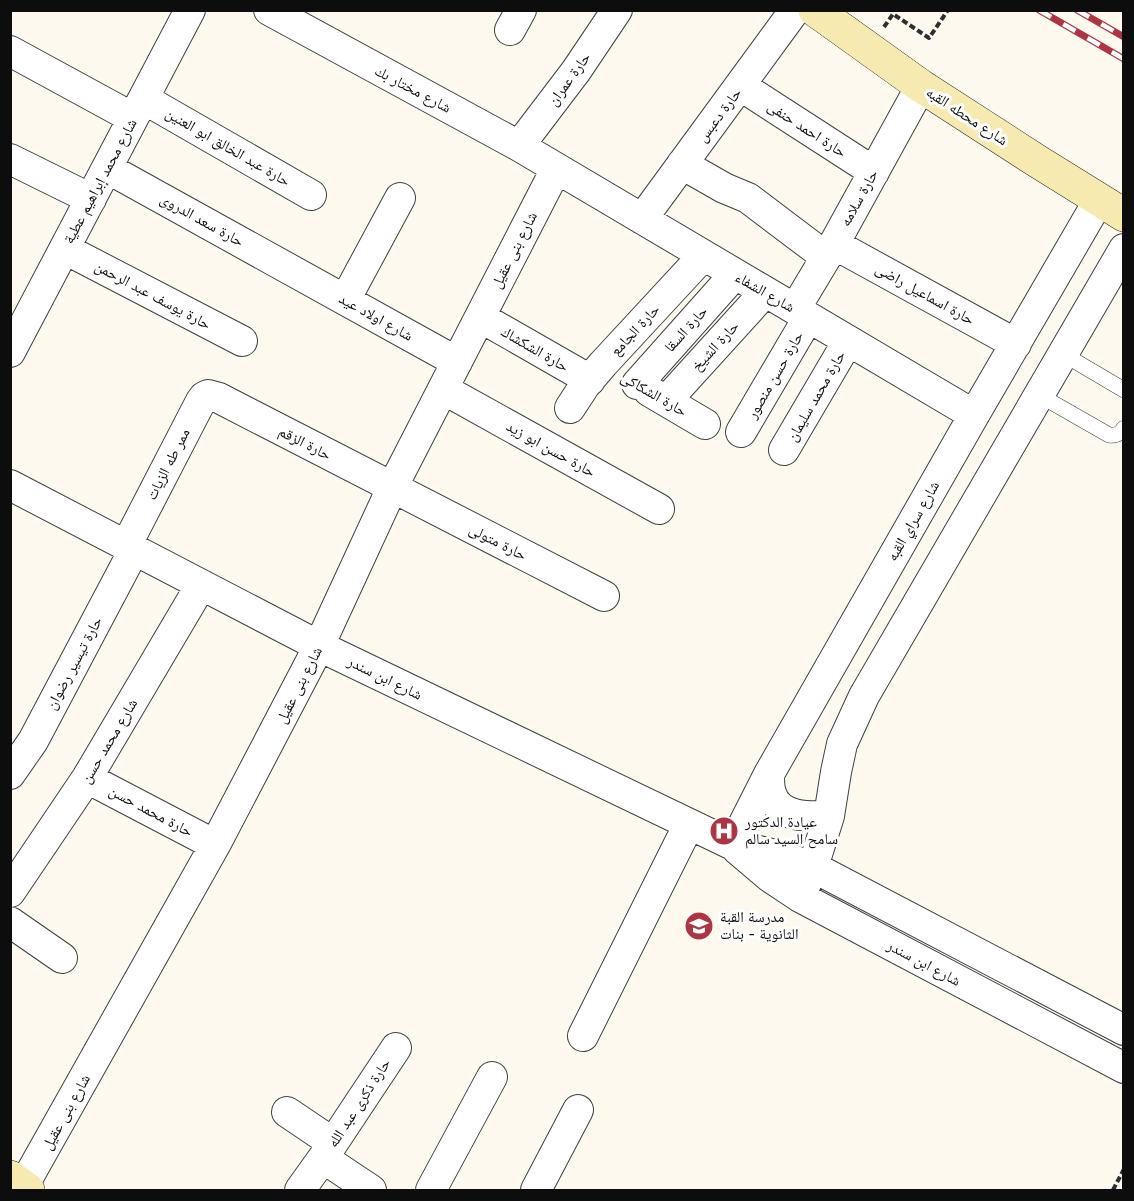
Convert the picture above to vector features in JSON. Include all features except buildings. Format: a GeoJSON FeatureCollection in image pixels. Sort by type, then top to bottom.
{"type":"FeatureCollection","features":[{"type":"Feature","properties":{"kind":"main road","name":"شارع محطه القبه"},"geometry":{"type":"LineString","coordinates":[[815,10],[921,86],[1111,208]]}},
{"type":"Feature","properties":{"kind":"street","name":"شارع محمد إبراهيم عطية"},"geometry":{"type":"LineString","coordinates":[[10,352],[190,10]]}},
{"type":"Feature","properties":{"kind":"street","name":"حارة عمران"},"geometry":{"type":"LineString","coordinates":[[519,146],[576,71],[617,10]]}},
{"type":"Feature","properties":{"kind":"street","name":"حارة دعبس"},"geometry":{"type":"LineString","coordinates":[[642,219],[795,10]]}},
{"type":"Feature","properties":{"kind":"street","name":"شارع مختار بك"},"geometry":{"type":"LineString","coordinates":[[279,13],[519,146],[556,169]]}},
{"type":"Feature","properties":{"kind":"street","name":"حارة عبد الخالق ابو العنين"},"geometry":{"type":"LineString","coordinates":[[10,51],[139,108],[312,195]]}},
{"type":"Feature","properties":{"kind":"street","name":"حارة احمد حنفى"},"geometry":{"type":"LineString","coordinates":[[741,86],[874,172]]}},
{"type":"Feature","properties":{"kind":"street","name":"حارة سلامه"},"geometry":{"type":"LineString","coordinates":[[801,313],[830,250],[921,86]]}},
{"type":"Feature","properties":{"kind":"street"},"geometry":{"type":"LineString","coordinates":[[10,159],[91,199]]}},
{"type":"Feature","properties":{"kind":"street","name":"حارة اسماعيل راضى"},"geometry":{"type":"LineString","coordinates":[[682,164],[724,189],[748,198],[830,250],[1016,344]]}},
{"type":"Feature","properties":{"kind":"street","name":"حارة سعد الدروى"},"geometry":{"type":"LineString","coordinates":[[107,168],[296,272]]}},
{"type":"Feature","properties":{"kind":"street","name":"شارع الشفاء"},"geometry":{"type":"LineString","coordinates":[[556,169],[974,415]]}},
{"type":"Feature","properties":{"kind":"street","name":"شارع بنى عقيل"},"geometry":{"type":"LineString","coordinates":[[21,1186],[215,845],[319,646],[392,488],[556,169]]}},
{"type":"Feature","properties":{"kind":"street"},"geometry":{"type":"LineString","coordinates":[[345,300],[400,198]]}},
{"type":"Feature","properties":{"kind":"street","name":"شارع سراي القبه"},"geometry":{"type":"LineString","coordinates":[[733,845],[769,774],[1016,344],[1111,208]]}},
{"type":"Feature","properties":{"kind":"street","name":"حارة يوسف عبد الرحمن"},"geometry":{"type":"LineString","coordinates":[[65,249],[242,341]]}},
{"type":"Feature","properties":{"kind":"street"},"geometry":{"type":"LineString","coordinates":[[800,897],[813,867],[829,816],[842,744],[864,696],[1124,249]]}},
{"type":"Feature","properties":{"kind":"street","name":"حارة الجامع"},"geometry":{"type":"LineString","coordinates":[[570,408],[596,372],[703,256]]}},
{"type":"Feature","properties":{"kind":"street","name":"شارع اولاد عيد"},"geometry":{"type":"LineString","coordinates":[[296,272],[457,362]]}},
{"type":"Feature","properties":{"kind":"street","name":"حارة السقا"},"geometry":{"type":"LineString","coordinates":[[637,384],[735,274]]}},
{"type":"Feature","properties":{"kind":"street","name":"حارة الشيخ"},"geometry":{"type":"LineString","coordinates":[[666,400],[765,292]]}},
{"type":"Feature","properties":{"kind":"street","name":"حارة حسن منصور"},"geometry":{"type":"LineString","coordinates":[[741,432],[801,313]]}},
{"type":"Feature","properties":{"kind":"street","name":"حارة الشكشاك"},"geometry":{"type":"LineString","coordinates":[[480,317],[596,372]]}},
{"type":"Feature","properties":{"kind":"street","name":"حارة محمد سليمان"},"geometry":{"type":"LineString","coordinates":[[784,450],[848,341]]}},
{"type":"Feature","properties":{"kind":"street","name":"حارة الشكاكى"},"geometry":{"type":"LineString","coordinates":[[596,372],[637,384],[705,424]]}},
{"type":"Feature","properties":{"kind":"street","name":"حارة حسن ابو زيد"},"geometry":{"type":"LineString","coordinates":[[443,389],[659,509]]}},
{"type":"Feature","properties":{"kind":"street","name":"ممر طه الزيات"},"geometry":{"type":"LineString","coordinates":[[130,548],[201,401],[208,395],[219,398]]}},
{"type":"Feature","properties":{"kind":"street","name":"حارة الزقم"},"geometry":{"type":"LineString","coordinates":[[219,398],[392,488]]}},
{"type":"Feature","properties":{"kind":"street","name":"شارع ابن سندر"},"geometry":{"type":"LineString","coordinates":[[10,485],[319,646],[733,845],[780,856],[813,867],[1124,1030]]}},
{"type":"Feature","properties":{"kind":"street","name":"حارة متولى"},"geometry":{"type":"LineString","coordinates":[[392,488],[604,596]]}},
{"type":"Feature","properties":{"kind":"street","name":"حارة تيسير رضوان"},"geometry":{"type":"LineString","coordinates":[[10,774],[33,741],[130,548]]}},
{"type":"Feature","properties":{"kind":"street","name":"شارع محمد حسن"},"geometry":{"type":"LineString","coordinates":[[10,892],[87,777],[201,585]]}},
{"type":"Feature","properties":{"kind":"street"},"geometry":{"type":"LineString","coordinates":[[769,774],[771,793],[776,803],[790,813],[807,817],[829,816]]}},
{"type":"Feature","properties":{"kind":"street","name":"حارة محمد حسن"},"geometry":{"type":"LineString","coordinates":[[87,777],[215,845]]}},
{"type":"Feature","properties":{"kind":"street"},"geometry":{"type":"LineString","coordinates":[[583,1036],[689,824]]}},
{"type":"Feature","properties":{"kind":"street","name":"شارع ابن سندر"},"geometry":{"type":"LineString","coordinates":[[733,845],[770,877],[800,897],[1124,1068]]}},
{"type":"Feature","properties":{"kind":"street"},"geometry":{"type":"LineString","coordinates":[[10,922],[62,958]]}},
{"type":"Feature","properties":{"kind":"street","name":"حارة ذكرى عبد الله"},"geometry":{"type":"LineString","coordinates":[[300,1191],[396,1048]]}},
{"type":"Feature","properties":{"kind":"street"},"geometry":{"type":"LineString","coordinates":[[431,1191],[492,1077]]}},
{"type":"Feature","properties":{"kind":"street"},"geometry":{"type":"LineString","coordinates":[[537,1190],[578,1110]]}},
{"type":"Feature","properties":{"kind":"street"},"geometry":{"type":"LineString","coordinates":[[287,1112],[371,1191]]}},
{"type":"Feature","properties":{"kind":"lane"},"geometry":{"type":"LineString","coordinates":[[1063,354],[1124,390]]}},
{"type":"Feature","properties":{"kind":"lane"},"geometry":{"type":"LineString","coordinates":[[1039,395],[1109,435],[1118,435],[1124,428]]}},
{"type":"Feature","properties":{"kind":"path"},"geometry":{"type":"LineString","coordinates":[[893,14],[929,38],[948,10]]}},
{"type":"Feature","properties":{"kind":"path"},"geometry":{"type":"LineString","coordinates":[[1113,1191],[1124,1169]]}},
{"type":"Feature","properties":{"kind":"railway"},"geometry":{"type":"LineString","coordinates":[[1039,10],[1124,59]]}},
{"type":"Feature","properties":{"kind":"railway"},"geometry":{"type":"LineString","coordinates":[[1077,10],[1124,37]]}},
{"type":"Feature","properties":{"kind":"place","name":"عيادة الدكتور سامح السيد سالم"},"geometry":{"type":"Point","coordinates":[724,831]}},
{"type":"Feature","properties":{"kind":"place","name":"مدرسة القبة الثانوية - بنات"},"geometry":{"type":"Point","coordinates":[699,926]}}]}
